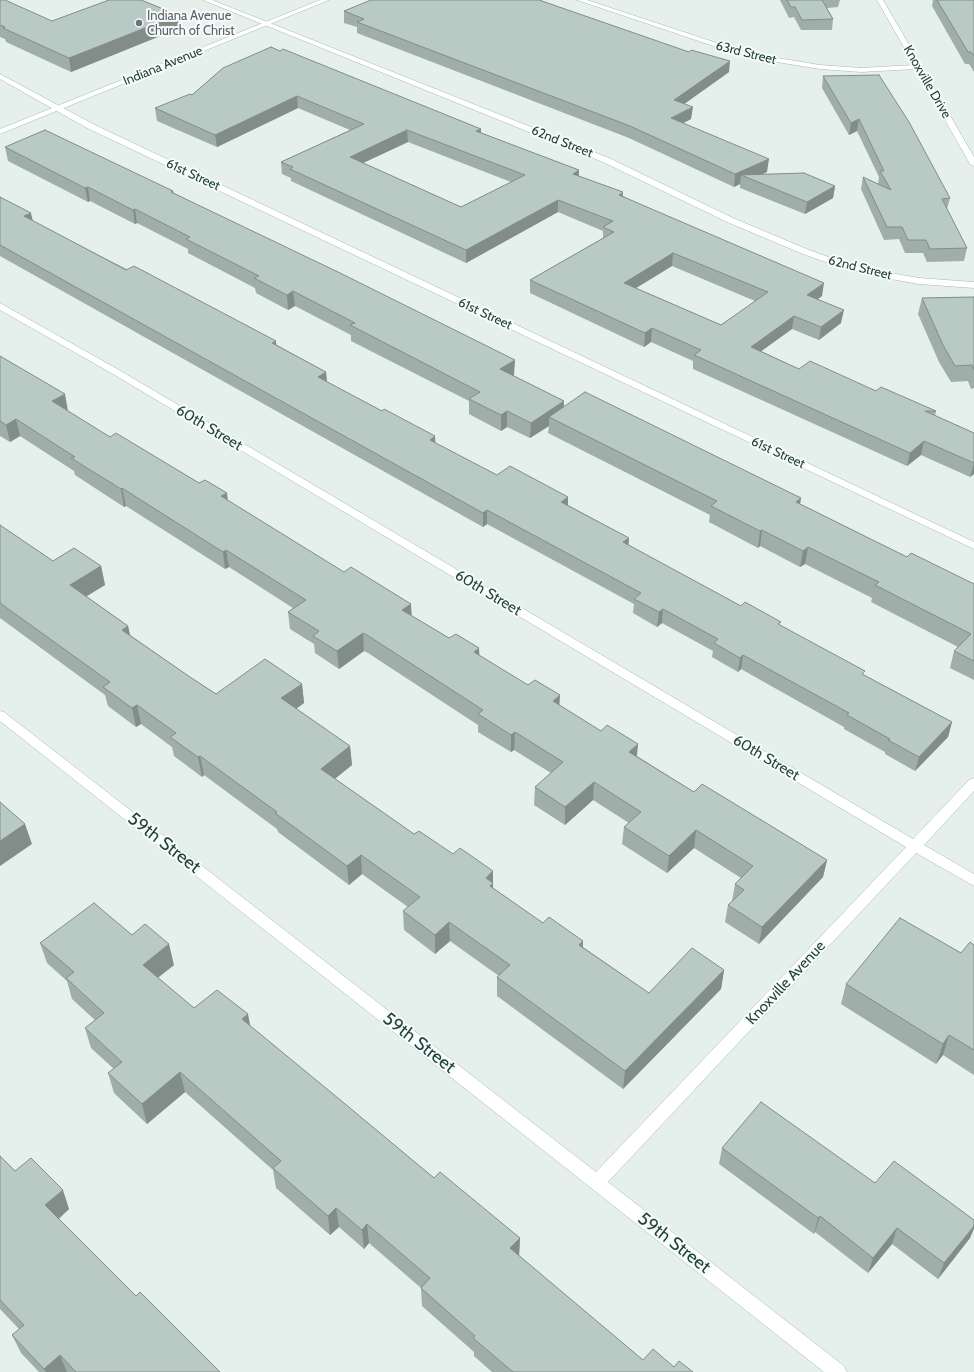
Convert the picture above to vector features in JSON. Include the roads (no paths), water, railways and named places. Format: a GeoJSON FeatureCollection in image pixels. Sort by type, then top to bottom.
{"type":"FeatureCollection","features":[{"type":"Feature","properties":{"kind":"street","name":"62nd Street"},"geometry":{"type":"LineString","coordinates":[[206,0],[265,25],[606,160],[730,220],[806,252],[845,266],[919,281],[974,285]]}},
{"type":"Feature","properties":{"kind":"street","name":"Indiana Avenue"},"geometry":{"type":"LineString","coordinates":[[0,132],[326,0]]}},
{"type":"Feature","properties":{"kind":"street","name":"63rd Street"},"geometry":{"type":"LineString","coordinates":[[580,0],[746,55],[820,67],[861,70],[918,67]]}},
{"type":"Feature","properties":{"kind":"street","name":"Knoxville Drive"},"geometry":{"type":"LineString","coordinates":[[880,0],[974,164]]}},
{"type":"Feature","properties":{"kind":"street","name":"61st Street"},"geometry":{"type":"LineString","coordinates":[[0,76],[111,137],[974,546]]}},
{"type":"Feature","properties":{"kind":"street","name":"60th Street"},"geometry":{"type":"LineString","coordinates":[[0,306],[123,376],[974,881]]}},
{"type":"Feature","properties":{"kind":"street","name":"59th Street"},"geometry":{"type":"LineString","coordinates":[[0,714],[838,1372]]}},
{"type":"Feature","properties":{"kind":"street","name":"Knoxville Avenue"},"geometry":{"type":"LineString","coordinates":[[597,1182],[974,783]]}},
{"type":"Feature","properties":{"kind":"place","name":"Indiana Avenue Church of Christ"},"geometry":{"type":"Point","coordinates":[139,23]}}]}
